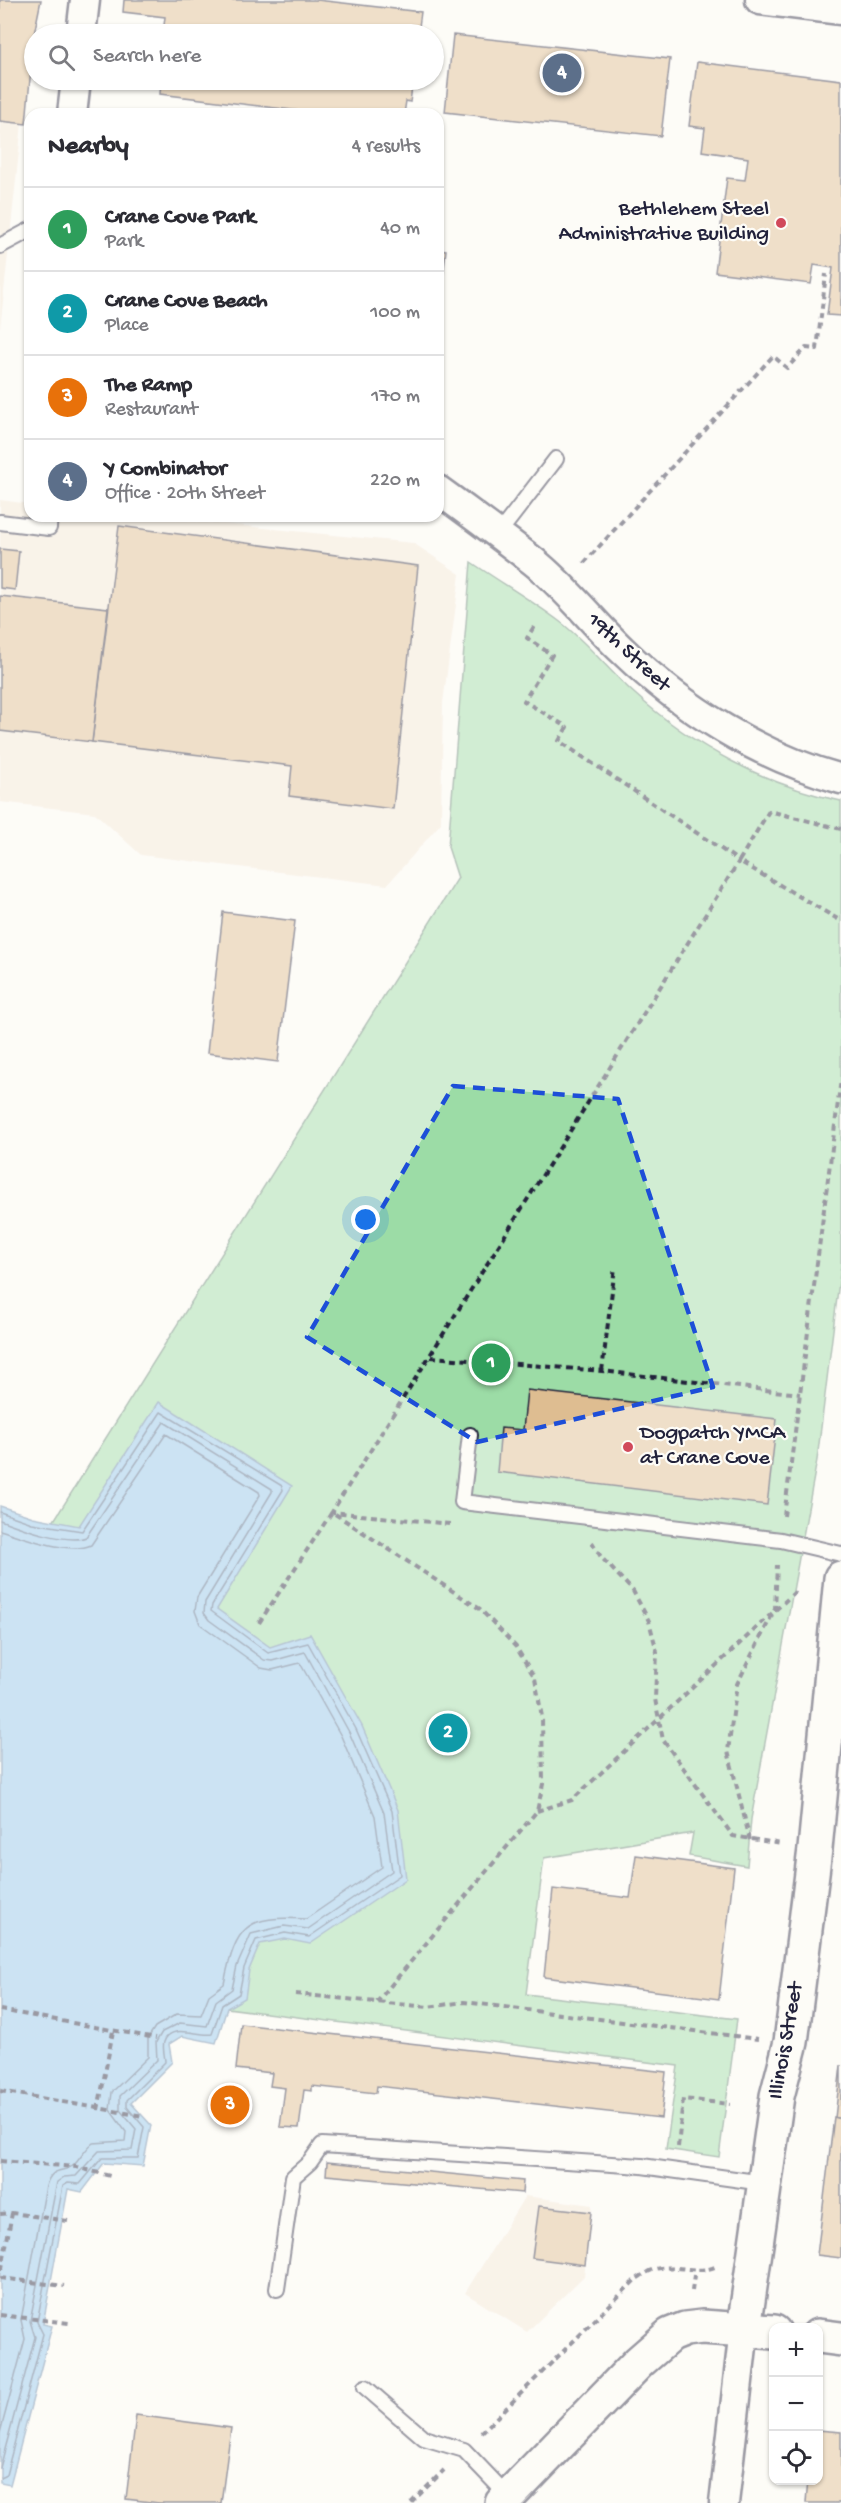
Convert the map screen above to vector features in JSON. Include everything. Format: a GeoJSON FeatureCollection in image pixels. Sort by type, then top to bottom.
{"type":"FeatureCollection","features":[{"type":"Feature","properties":{"kind":"street"},"geometry":{"type":"LineString","coordinates":[[82,24],[85,0]]}},
{"type":"Feature","properties":{"kind":"street"},"geometry":{"type":"LineString","coordinates":[[760,0],[841,10]]}},
{"type":"Feature","properties":{"kind":"street"},"geometry":{"type":"LineString","coordinates":[[73,108],[75,90]]}},
{"type":"Feature","properties":{"kind":"street","name":"19th Street"},"geometry":{"type":"LineString","coordinates":[[444,494],[499,533],[533,562],[623,652],[669,693],[748,742],[819,773],[841,779]]}},
{"type":"Feature","properties":{"kind":"street","name":"Illinois Street"},"geometry":{"type":"LineString","coordinates":[[724,2503],[759,2330],[755,2246],[777,2096],[791,2042],[815,1849],[841,1578]]}},
{"type":"Feature","properties":{"kind":"street"},"geometry":{"type":"LineString","coordinates":[[505,2500],[639,2362],[670,2335],[685,2329],[702,2327],[759,2330]]}},
{"type":"Feature","properties":{"kind":"street"},"geometry":{"type":"LineString","coordinates":[[823,2337],[841,2339]]}},
{"type":"Feature","properties":{"kind":"lane"},"geometry":{"type":"LineString","coordinates":[[0,246],[24,233]]}},
{"type":"Feature","properties":{"kind":"lane"},"geometry":{"type":"LineString","coordinates":[[499,533],[556,459]]}},
{"type":"Feature","properties":{"kind":"lane"},"geometry":{"type":"LineString","coordinates":[[0,522],[49,528],[50,522]]}},
{"type":"Feature","properties":{"kind":"lane"},"geometry":{"type":"LineString","coordinates":[[470,1435],[462,1502],[781,1540],[841,1554]]}},
{"type":"Feature","properties":{"kind":"lane"},"geometry":{"type":"LineString","coordinates":[[278,2289],[293,2177],[310,2162],[322,2145],[642,2166],[763,2183]]}},
{"type":"Feature","properties":{"kind":"lane"},"geometry":{"type":"LineString","coordinates":[[365,2387],[424,2438],[464,2450],[505,2500]]}},
{"type":"Feature","properties":{"kind":"path"},"geometry":{"type":"LineString","coordinates":[[582,566],[773,356],[787,369],[806,348],[817,349],[826,274]]}},
{"type":"Feature","properties":{"kind":"path"},"geometry":{"type":"LineString","coordinates":[[535,626],[527,638],[552,655],[524,701],[567,727],[559,741],[739,861],[841,921]]}},
{"type":"Feature","properties":{"kind":"path"},"geometry":{"type":"LineString","coordinates":[[259,1623],[431,1356],[769,811],[841,829]]}},
{"type":"Feature","properties":{"kind":"path"},"geometry":{"type":"LineString","coordinates":[[750,1840],[728,1750],[737,1684],[775,1609],[778,1554],[841,1079]]}},
{"type":"Feature","properties":{"kind":"path"},"geometry":{"type":"LineString","coordinates":[[602,1371],[615,1267]]}},
{"type":"Feature","properties":{"kind":"path"},"geometry":{"type":"LineString","coordinates":[[431,1356],[602,1371],[800,1394]]}},
{"type":"Feature","properties":{"kind":"path"},"geometry":{"type":"LineString","coordinates":[[332,1512],[480,1609],[516,1647],[535,1678],[542,1718],[545,1752],[543,1784],[537,1811],[377,2002]]}},
{"type":"Feature","properties":{"kind":"path"},"geometry":{"type":"LineString","coordinates":[[592,1518],[591,1539],[601,1557],[633,1591],[649,1621],[657,1652],[655,1699],[663,1740],[733,1836],[815,1849]]}},
{"type":"Feature","properties":{"kind":"path"},"geometry":{"type":"LineString","coordinates":[[537,1811],[572,1800],[659,1716],[796,1591]]}},
{"type":"Feature","properties":{"kind":"path"},"geometry":{"type":"LineString","coordinates":[[295,1994],[428,2007],[464,2002],[738,2038],[791,2042]]}},
{"type":"Feature","properties":{"kind":"path"},"geometry":{"type":"LineString","coordinates":[[0,2010],[156,2038]]}},
{"type":"Feature","properties":{"kind":"path"},"geometry":{"type":"LineString","coordinates":[[98,2110],[113,2031]]}},
{"type":"Feature","properties":{"kind":"path"},"geometry":{"type":"LineString","coordinates":[[0,2091],[98,2110],[143,2116]]}},
{"type":"Feature","properties":{"kind":"path"},"geometry":{"type":"LineString","coordinates":[[676,2171],[683,2099],[730,2104]]}},
{"type":"Feature","properties":{"kind":"path"},"geometry":{"type":"LineString","coordinates":[[0,2161],[76,2167],[114,2176]]}},
{"type":"Feature","properties":{"kind":"path"},"geometry":{"type":"LineString","coordinates":[[0,2268],[2,2268],[12,2213]]}},
{"type":"Feature","properties":{"kind":"path"},"geometry":{"type":"LineString","coordinates":[[0,2214],[12,2213],[68,2221]]}},
{"type":"Feature","properties":{"kind":"path"},"geometry":{"type":"LineString","coordinates":[[411,2503],[635,2280],[652,2270],[663,2268],[675,2267],[707,2271],[755,2246]]}},
{"type":"Feature","properties":{"kind":"path"},"geometry":{"type":"LineString","coordinates":[[692,2291],[694,2275]]}},
{"type":"Feature","properties":{"kind":"path"},"geometry":{"type":"LineString","coordinates":[[0,2278],[64,2286]]}},
{"type":"Feature","properties":{"kind":"path"},"geometry":{"type":"LineString","coordinates":[[0,2315],[69,2322]]}},
{"type":"Feature","properties":{"kind":"highlighted area"},"geometry":{"type":"Polygon","coordinates":[[[453,1086],[618,1099],[713,1387],[477,1442],[307,1337],[453,1086]]]}},
{"type":"Feature","properties":{"kind":"shaded area"},"geometry":{"type":"Polygon","coordinates":[[[0,0],[41,0],[36,24],[24,24],[24,90],[29,90],[27,108],[24,108],[24,124],[22,124],[0,329],[0,0]]]}},
{"type":"Feature","properties":{"kind":"shaded area"},"geometry":{"type":"Polygon","coordinates":[[[0,500],[24,503],[24,522],[205,522],[413,543],[460,574],[443,703],[441,823],[387,885],[141,855],[95,813],[0,802],[0,500]]]}},
{"type":"Feature","properties":{"kind":"shaded area"},"geometry":{"type":"Polygon","coordinates":[[[525,2196],[592,2205],[584,2276],[527,2332],[465,2293],[525,2196]]]}},
{"type":"Feature","properties":{"kind":"green space"},"geometry":{"type":"Polygon","coordinates":[[[471,562],[559,621],[635,694],[680,730],[731,761],[758,774],[785,785],[841,801],[841,1265],[817,1460],[751,1819],[747,1866],[689,1856],[693,1833],[544,1858],[526,1994],[737,2019],[719,2157],[666,2149],[678,2066],[227,2008],[43,1538],[458,878],[448,847],[471,562]]]}},
{"type":"Feature","properties":{"kind":"water"},"geometry":{"type":"Polygon","coordinates":[[[159,1402],[292,1486],[217,1609],[270,1647],[310,1634],[362,1726],[398,1810],[406,1879],[310,1944],[285,1939],[260,1944],[249,1970],[245,1998],[227,2008],[216,2043],[182,2036],[169,2044],[172,2062],[131,2103],[151,2125],[143,2166],[104,2163],[82,2192],[68,2189],[43,2324],[52,2326],[10,2485],[0,2483],[0,1506],[33,1517],[79,1526],[159,1402]]]}},
{"type":"Feature","properties":{"kind":"building"},"geometry":{"type":"Polygon","coordinates":[[[0,0],[41,0],[36,24],[24,24],[24,90],[29,90],[27,108],[24,108],[24,124],[0,121],[0,0]]]}},
{"type":"Feature","properties":{"kind":"building"},"geometry":{"type":"Polygon","coordinates":[[[124,0],[317,0],[421,12],[419,24],[164,24],[165,17],[123,12],[124,0]]]}},
{"type":"Feature","properties":{"kind":"building"},"geometry":{"type":"Polygon","coordinates":[[[453,35],[670,59],[661,136],[445,112],[453,35]]]}},
{"type":"Feature","properties":{"kind":"building","name":"Bethlehem Steel Administrative Building"},"geometry":{"type":"Polygon","coordinates":[[[697,62],[841,80],[841,316],[827,315],[833,268],[814,265],[811,284],[715,272],[727,178],[745,180],[748,158],[702,151],[705,128],[689,126],[697,62]]]}},
{"type":"Feature","properties":{"kind":"building"},"geometry":{"type":"Polygon","coordinates":[[[160,90],[412,90],[410,102],[406,101],[405,108],[276,108],[160,94],[160,90]]]}},
{"type":"Feature","properties":{"kind":"building"},"geometry":{"type":"Polygon","coordinates":[[[119,526],[418,566],[393,809],[289,796],[292,766],[92,742],[119,526]]]}},
{"type":"Feature","properties":{"kind":"building"},"geometry":{"type":"Polygon","coordinates":[[[0,549],[19,551],[15,590],[0,588],[0,549]]]}},
{"type":"Feature","properties":{"kind":"building"},"geometry":{"type":"Polygon","coordinates":[[[0,596],[108,608],[92,742],[0,731],[0,596]]]}},
{"type":"Feature","properties":{"kind":"building"},"geometry":{"type":"Polygon","coordinates":[[[223,912],[295,921],[278,1062],[207,1053],[223,912]]]}},
{"type":"Feature","properties":{"kind":"building"},"geometry":{"type":"Polygon","coordinates":[[[527,1390],[777,1419],[767,1505],[497,1472],[501,1428],[523,1430],[527,1390]]]}},
{"type":"Feature","properties":{"kind":"building"},"geometry":{"type":"Polygon","coordinates":[[[636,1855],[734,1868],[719,1999],[544,1977],[553,1889],[630,1898],[636,1855]]]}},
{"type":"Feature","properties":{"kind":"building"},"geometry":{"type":"Polygon","coordinates":[[[241,2024],[666,2072],[661,2118],[377,2086],[376,2093],[312,2086],[312,2091],[304,2090],[299,2128],[280,2127],[285,2088],[270,2086],[272,2073],[236,2069],[241,2024]]]}},
{"type":"Feature","properties":{"kind":"building"},"geometry":{"type":"Polygon","coordinates":[[[841,2065],[841,2119],[835,2118],[841,2065]]]}},
{"type":"Feature","properties":{"kind":"building"},"geometry":{"type":"Polygon","coordinates":[[[834,2117],[841,2119],[841,2258],[817,2255],[834,2117]]]}},
{"type":"Feature","properties":{"kind":"building"},"geometry":{"type":"Polygon","coordinates":[[[327,2162],[523,2181],[522,2193],[326,2175],[327,2162]]]}},
{"type":"Feature","properties":{"kind":"building"},"geometry":{"type":"Polygon","coordinates":[[[539,2206],[591,2212],[585,2265],[532,2258],[539,2206]]]}},
{"type":"Feature","properties":{"kind":"building"},"geometry":{"type":"Polygon","coordinates":[[[136,2415],[231,2428],[221,2503],[159,2503],[126,2499],[136,2415]]]}},
{"type":"Feature","properties":{"kind":"building"},"geometry":{"type":"Polygon","coordinates":[[[823,2430],[841,2432],[841,2503],[806,2503],[808,2485],[823,2485],[823,2430]]]}},
{"type":"Feature","properties":{"kind":"place","name":"Y Combinator"},"geometry":{"type":"Point","coordinates":[562,73]}},
{"type":"Feature","properties":{"kind":"place","name":"Bethlehem Steel Administrative Building"},"geometry":{"type":"Point","coordinates":[781,223]}},
{"type":"Feature","properties":{"kind":"place","name":"Crane Cove Park"},"geometry":{"type":"Point","coordinates":[491,1363]}},
{"type":"Feature","properties":{"kind":"place","name":"Dogpatch YMCA at Crane Cove"},"geometry":{"type":"Point","coordinates":[628,1447]}},
{"type":"Feature","properties":{"kind":"place","name":"Crane Cove Beach"},"geometry":{"type":"Point","coordinates":[448,1733]}},
{"type":"Feature","properties":{"kind":"place","name":"The Ramp"},"geometry":{"type":"Point","coordinates":[230,2105]}}]}
